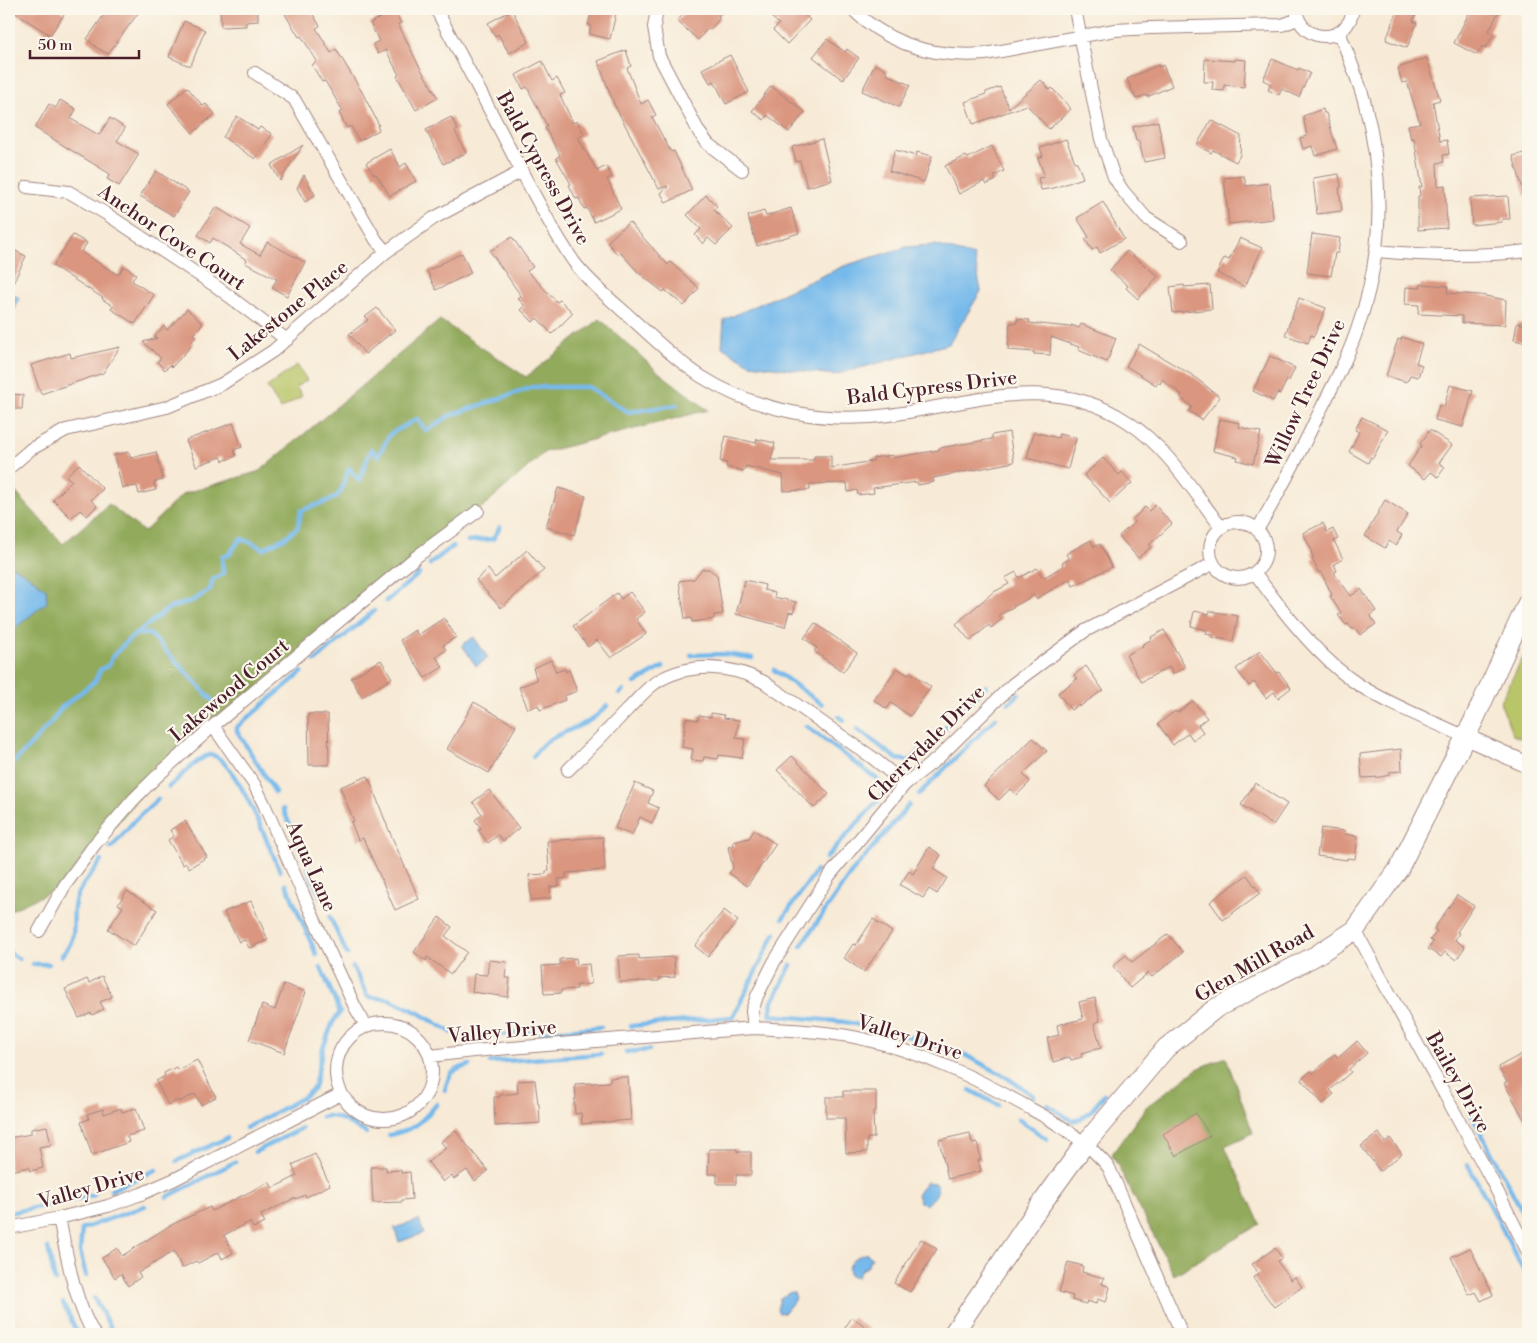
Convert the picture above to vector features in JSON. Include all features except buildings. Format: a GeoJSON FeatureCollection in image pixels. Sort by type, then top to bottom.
{"type":"FeatureCollection","features":[{"type":"Feature","properties":{"kind":"main road","name":"Glen Mill Road"},"geometry":{"type":"LineString","coordinates":[[954,1334],[1032,1217],[1084,1145],[1166,1048],[1176,1038],[1216,1008],[1315,956],[1355,930],[1398,870],[1466,737],[1528,602]]}},
{"type":"Feature","properties":{"kind":"street","name":"Bald Cypress Drive"},"geometry":{"type":"LineString","coordinates":[[436,9],[543,212],[575,263],[617,305],[674,357],[712,382],[736,394],[775,408],[806,414],[838,417],[888,415],[1008,394],[1052,394],[1091,403],[1128,422],[1157,446],[1221,527]]}},
{"type":"Feature","properties":{"kind":"street"},"geometry":{"type":"LineString","coordinates":[[658,9],[654,27],[659,56],[699,132],[708,144],[742,170]]}},
{"type":"Feature","properties":{"kind":"street"},"geometry":{"type":"LineString","coordinates":[[852,9],[872,27],[901,43],[926,52],[966,56],[1115,30],[1282,25],[1297,14],[1303,27],[1311,33],[1320,36],[1330,35],[1339,32],[1346,26],[1351,19],[1353,9]]}},
{"type":"Feature","properties":{"kind":"street"},"geometry":{"type":"LineString","coordinates":[[1075,9],[1101,139],[1114,176],[1123,191],[1146,218],[1182,240]]}},
{"type":"Feature","properties":{"kind":"street","name":"Willow Tree Drive"},"geometry":{"type":"LineString","coordinates":[[1257,530],[1285,482],[1350,348],[1369,290],[1377,251],[1378,186],[1374,148],[1363,98],[1339,32]]}},
{"type":"Feature","properties":{"kind":"street"},"geometry":{"type":"LineString","coordinates":[[255,72],[294,99],[376,240],[386,252]]}},
{"type":"Feature","properties":{"kind":"street","name":"Lakestone Place"},"geometry":{"type":"LineString","coordinates":[[9,468],[31,449],[66,430],[167,407],[222,384],[247,369],[287,340],[386,252],[434,218],[522,171]]}},
{"type":"Feature","properties":{"kind":"street","name":"Anchor Cove Court"},"geometry":{"type":"LineString","coordinates":[[27,187],[68,192],[105,213],[216,287],[287,340]]}},
{"type":"Feature","properties":{"kind":"street"},"geometry":{"type":"LineString","coordinates":[[1377,251],[1468,256],[1528,251]]}},
{"type":"Feature","properties":{"kind":"street","name":"Lakewood Court"},"geometry":{"type":"LineString","coordinates":[[39,931],[65,885],[111,825],[156,778],[214,726],[416,557],[478,511]]}},
{"type":"Feature","properties":{"kind":"street"},"geometry":{"type":"LineString","coordinates":[[1239,522],[1249,524],[1257,530],[1263,536],[1266,552],[1265,560],[1255,574],[1246,578],[1236,579],[1226,577],[1218,571],[1212,564],[1209,556],[1211,540],[1221,527],[1239,522]]}},
{"type":"Feature","properties":{"kind":"street","name":"Cherrydale Drive"},"geometry":{"type":"LineString","coordinates":[[754,1028],[752,1011],[757,996],[774,962],[829,876],[905,784],[938,758],[1013,684],[1062,647],[1086,631],[1212,564]]}},
{"type":"Feature","properties":{"kind":"street"},"geometry":{"type":"LineString","coordinates":[[1255,574],[1319,651],[1342,673],[1377,696],[1528,765]]}},
{"type":"Feature","properties":{"kind":"street"},"geometry":{"type":"LineString","coordinates":[[568,770],[653,684],[671,674],[693,669],[719,667],[748,673],[764,682],[874,758],[905,784]]}},
{"type":"Feature","properties":{"kind":"street","name":"Aqua Lane"},"geometry":{"type":"LineString","coordinates":[[214,726],[257,790],[366,1026]]}},
{"type":"Feature","properties":{"kind":"street","name":"Bailey Drive"},"geometry":{"type":"LineString","coordinates":[[1355,930],[1491,1179],[1528,1252]]}},
{"type":"Feature","properties":{"kind":"street"},"geometry":{"type":"LineString","coordinates":[[381,1023],[397,1024],[411,1031],[423,1042],[430,1056],[432,1072],[429,1088],[421,1101],[410,1112],[395,1118],[379,1119],[364,1115],[351,1106],[341,1094],[336,1078],[336,1062],[342,1047],[352,1035],[366,1026],[381,1023]]}},
{"type":"Feature","properties":{"kind":"street","name":"Valley Drive"},"geometry":{"type":"LineString","coordinates":[[430,1056],[754,1028],[800,1030],[863,1039],[915,1054],[964,1073],[1015,1100],[1064,1129],[1101,1158],[1108,1168],[1182,1334]]}},
{"type":"Feature","properties":{"kind":"street","name":"Valley Drive"},"geometry":{"type":"LineString","coordinates":[[9,1228],[108,1206],[140,1194],[341,1094]]}},
{"type":"Feature","properties":{"kind":"street"},"geometry":{"type":"LineString","coordinates":[[59,1218],[70,1273],[88,1324],[94,1334]]}},
{"type":"Feature","properties":{"kind":"green space"},"geometry":{"type":"Polygon","coordinates":[[[600,319],[657,371],[708,410],[545,452],[478,511],[155,778],[65,885],[9,911],[9,485],[63,544],[109,504],[144,532],[183,494],[260,471],[440,320],[526,377],[600,319]]]}},
{"type":"Feature","properties":{"kind":"green space"},"geometry":{"type":"Polygon","coordinates":[[[297,365],[307,380],[296,387],[302,396],[281,409],[267,387],[297,365]]]}},
{"type":"Feature","properties":{"kind":"green space"},"geometry":{"type":"Polygon","coordinates":[[[1528,648],[1528,741],[1513,735],[1500,702],[1528,648]]]}},
{"type":"Feature","properties":{"kind":"green space"},"geometry":{"type":"Polygon","coordinates":[[[1226,1057],[1253,1133],[1225,1146],[1260,1224],[1174,1275],[1112,1154],[1146,1107],[1197,1069],[1226,1057]]]}},
{"type":"Feature","properties":{"kind":"water"},"geometry":{"type":"Polygon","coordinates":[[[935,245],[974,256],[981,291],[949,344],[834,375],[750,364],[722,347],[724,320],[844,266],[906,247],[935,245]]]}},
{"type":"Feature","properties":{"kind":"water"},"geometry":{"type":"Polygon","coordinates":[[[9,293],[20,298],[15,309],[9,306],[9,293]]]}},
{"type":"Feature","properties":{"kind":"water"},"geometry":{"type":"Polygon","coordinates":[[[9,565],[23,572],[46,589],[47,602],[9,633],[9,565]]]}},
{"type":"Feature","properties":{"kind":"water"},"geometry":{"type":"Polygon","coordinates":[[[474,637],[488,658],[476,666],[462,645],[474,637]]]}},
{"type":"Feature","properties":{"kind":"water"},"geometry":{"type":"Polygon","coordinates":[[[926,1182],[936,1183],[938,1190],[925,1205],[920,1202],[917,1195],[926,1182]]]}},
{"type":"Feature","properties":{"kind":"water"},"geometry":{"type":"Polygon","coordinates":[[[419,1220],[424,1233],[399,1242],[394,1228],[419,1220]]]}},
{"type":"Feature","properties":{"kind":"water"},"geometry":{"type":"Polygon","coordinates":[[[867,1253],[872,1259],[869,1261],[868,1266],[861,1270],[856,1278],[850,1276],[848,1267],[852,1261],[858,1256],[867,1253]]]}},
{"type":"Feature","properties":{"kind":"water"},"geometry":{"type":"Polygon","coordinates":[[[791,1292],[794,1293],[796,1298],[785,1312],[779,1313],[777,1310],[780,1298],[791,1292]]]}},
{"type":"Feature","properties":{"kind":"waterway"},"geometry":{"type":"LineString","coordinates":[[9,764],[14,762],[26,750],[53,720],[61,708],[95,681],[100,670],[109,665],[112,657],[128,640],[169,608],[192,601],[210,590],[213,579],[223,574],[222,556],[229,555],[240,539],[251,542],[263,549],[286,537],[298,527],[301,511],[335,498],[343,486],[349,468],[359,481],[371,449],[378,456],[390,434],[417,419],[426,431],[449,416],[533,387],[588,387],[628,412],[677,405]]}},
{"type":"Feature","properties":{"kind":"waterway"},"geometry":{"type":"LineString","coordinates":[[468,541],[493,539],[500,527]]}},
{"type":"Feature","properties":{"kind":"waterway"},"geometry":{"type":"LineString","coordinates":[[430,564],[453,546]]}},
{"type":"Feature","properties":{"kind":"waterway"},"geometry":{"type":"LineString","coordinates":[[386,601],[419,574]]}},
{"type":"Feature","properties":{"kind":"waterway"},"geometry":{"type":"LineString","coordinates":[[315,661],[374,611]]}},
{"type":"Feature","properties":{"kind":"waterway"},"geometry":{"type":"LineString","coordinates":[[137,634],[150,634],[217,705]]}},
{"type":"Feature","properties":{"kind":"waterway"},"geometry":{"type":"LineString","coordinates":[[691,655],[725,654],[752,658]]}},
{"type":"Feature","properties":{"kind":"waterway"},"geometry":{"type":"LineString","coordinates":[[635,683],[663,667]]}},
{"type":"Feature","properties":{"kind":"waterway"},"geometry":{"type":"LineString","coordinates":[[774,670],[822,704]]}},
{"type":"Feature","properties":{"kind":"waterway"},"geometry":{"type":"LineString","coordinates":[[275,792],[237,731],[237,727],[302,672]]}},
{"type":"Feature","properties":{"kind":"waterway"},"geometry":{"type":"LineString","coordinates":[[964,709],[986,686]]}},
{"type":"Feature","properties":{"kind":"waterway"},"geometry":{"type":"LineString","coordinates":[[620,694],[623,691]]}},
{"type":"Feature","properties":{"kind":"waterway"},"geometry":{"type":"LineString","coordinates":[[1009,703],[1019,694]]}},
{"type":"Feature","properties":{"kind":"waterway"},"geometry":{"type":"LineString","coordinates":[[533,757],[551,739],[592,719],[607,706]]}},
{"type":"Feature","properties":{"kind":"waterway"},"geometry":{"type":"LineString","coordinates":[[839,717],[844,720]]}},
{"type":"Feature","properties":{"kind":"waterway"},"geometry":{"type":"LineString","coordinates":[[919,794],[996,718]]}},
{"type":"Feature","properties":{"kind":"waterway"},"geometry":{"type":"LineString","coordinates":[[857,729],[897,759],[910,761],[952,721]]}},
{"type":"Feature","properties":{"kind":"waterway"},"geometry":{"type":"LineString","coordinates":[[806,726],[877,779],[882,787],[882,795]]}},
{"type":"Feature","properties":{"kind":"waterway"},"geometry":{"type":"LineString","coordinates":[[169,787],[201,759],[211,755],[220,760],[241,787],[280,871]]}},
{"type":"Feature","properties":{"kind":"waterway"},"geometry":{"type":"LineString","coordinates":[[826,858],[887,790]]}},
{"type":"Feature","properties":{"kind":"waterway"},"geometry":{"type":"LineString","coordinates":[[111,848],[135,820],[158,799]]}},
{"type":"Feature","properties":{"kind":"waterway"},"geometry":{"type":"LineString","coordinates":[[801,946],[851,873],[909,805]]}},
{"type":"Feature","properties":{"kind":"waterway"},"geometry":{"type":"LineString","coordinates":[[283,809],[302,853]]}},
{"type":"Feature","properties":{"kind":"waterway"},"geometry":{"type":"LineString","coordinates":[[61,956],[71,941],[75,901],[78,893],[101,861]]}},
{"type":"Feature","properties":{"kind":"waterway"},"geometry":{"type":"LineString","coordinates":[[308,868],[321,897]]}},
{"type":"Feature","properties":{"kind":"waterway"},"geometry":{"type":"LineString","coordinates":[[783,918],[816,871]]}},
{"type":"Feature","properties":{"kind":"waterway"},"geometry":{"type":"LineString","coordinates":[[286,884],[316,954]]}},
{"type":"Feature","properties":{"kind":"waterway"},"geometry":{"type":"LineString","coordinates":[[330,917],[347,954]]}},
{"type":"Feature","properties":{"kind":"waterway"},"geometry":{"type":"LineString","coordinates":[[631,1026],[733,1017],[775,933]]}},
{"type":"Feature","properties":{"kind":"waterway"},"geometry":{"type":"LineString","coordinates":[[9,952],[19,959]]}},
{"type":"Feature","properties":{"kind":"waterway"},"geometry":{"type":"LineString","coordinates":[[33,964],[49,964]]}},
{"type":"Feature","properties":{"kind":"waterway"},"geometry":{"type":"LineString","coordinates":[[791,965],[772,1003],[770,1015],[845,1022],[901,1034],[963,1054],[1003,1075],[1034,1096]]}},
{"type":"Feature","properties":{"kind":"waterway"},"geometry":{"type":"LineString","coordinates":[[353,967],[368,997],[389,999],[417,1012],[453,1033],[476,1037],[529,1032]]}},
{"type":"Feature","properties":{"kind":"waterway"},"geometry":{"type":"LineString","coordinates":[[246,1128],[302,1098],[314,1088],[323,1048],[333,1022],[340,1012],[321,968]]}},
{"type":"Feature","properties":{"kind":"waterway"},"geometry":{"type":"LineString","coordinates":[[540,1032],[601,1027]]}},
{"type":"Feature","properties":{"kind":"waterway"},"geometry":{"type":"LineString","coordinates":[[626,1052],[649,1050]]}},
{"type":"Feature","properties":{"kind":"waterway"},"geometry":{"type":"LineString","coordinates":[[490,1062],[601,1054]]}},
{"type":"Feature","properties":{"kind":"waterway"},"geometry":{"type":"LineString","coordinates":[[445,1090],[452,1073],[470,1065]]}},
{"type":"Feature","properties":{"kind":"waterway"},"geometry":{"type":"LineString","coordinates":[[970,1090],[998,1105]]}},
{"type":"Feature","properties":{"kind":"waterway"},"geometry":{"type":"LineString","coordinates":[[1048,1105],[1072,1121],[1087,1114],[1104,1095]]}},
{"type":"Feature","properties":{"kind":"waterway"},"geometry":{"type":"LineString","coordinates":[[389,1135],[405,1131],[416,1125],[437,1104]]}},
{"type":"Feature","properties":{"kind":"waterway"},"geometry":{"type":"LineString","coordinates":[[1469,1110],[1528,1222]]}},
{"type":"Feature","properties":{"kind":"waterway"},"geometry":{"type":"LineString","coordinates":[[322,1117],[333,1116],[339,1118],[366,1133]]}},
{"type":"Feature","properties":{"kind":"waterway"},"geometry":{"type":"LineString","coordinates":[[1018,1119],[1047,1139]]}},
{"type":"Feature","properties":{"kind":"waterway"},"geometry":{"type":"LineString","coordinates":[[255,1152],[302,1128]]}},
{"type":"Feature","properties":{"kind":"waterway"},"geometry":{"type":"LineString","coordinates":[[177,1161],[227,1138]]}},
{"type":"Feature","properties":{"kind":"waterway"},"geometry":{"type":"LineString","coordinates":[[167,1197],[235,1162]]}},
{"type":"Feature","properties":{"kind":"waterway"},"geometry":{"type":"LineString","coordinates":[[1468,1165],[1525,1274]]}},
{"type":"Feature","properties":{"kind":"waterway"},"geometry":{"type":"LineString","coordinates":[[111,1190],[156,1170]]}},
{"type":"Feature","properties":{"kind":"waterway"},"geometry":{"type":"LineString","coordinates":[[71,1200],[94,1195]]}},
{"type":"Feature","properties":{"kind":"waterway"},"geometry":{"type":"LineString","coordinates":[[9,1213],[58,1203]]}},
{"type":"Feature","properties":{"kind":"waterway"},"geometry":{"type":"LineString","coordinates":[[86,1276],[80,1251],[82,1229],[145,1206]]}},
{"type":"Feature","properties":{"kind":"waterway"},"geometry":{"type":"LineString","coordinates":[[48,1248],[55,1281]]}},
{"type":"Feature","properties":{"kind":"waterway"},"geometry":{"type":"LineString","coordinates":[[94,1298],[114,1334]]}},
{"type":"Feature","properties":{"kind":"waterway"},"geometry":{"type":"LineString","coordinates":[[63,1303],[78,1334]]}}]}
